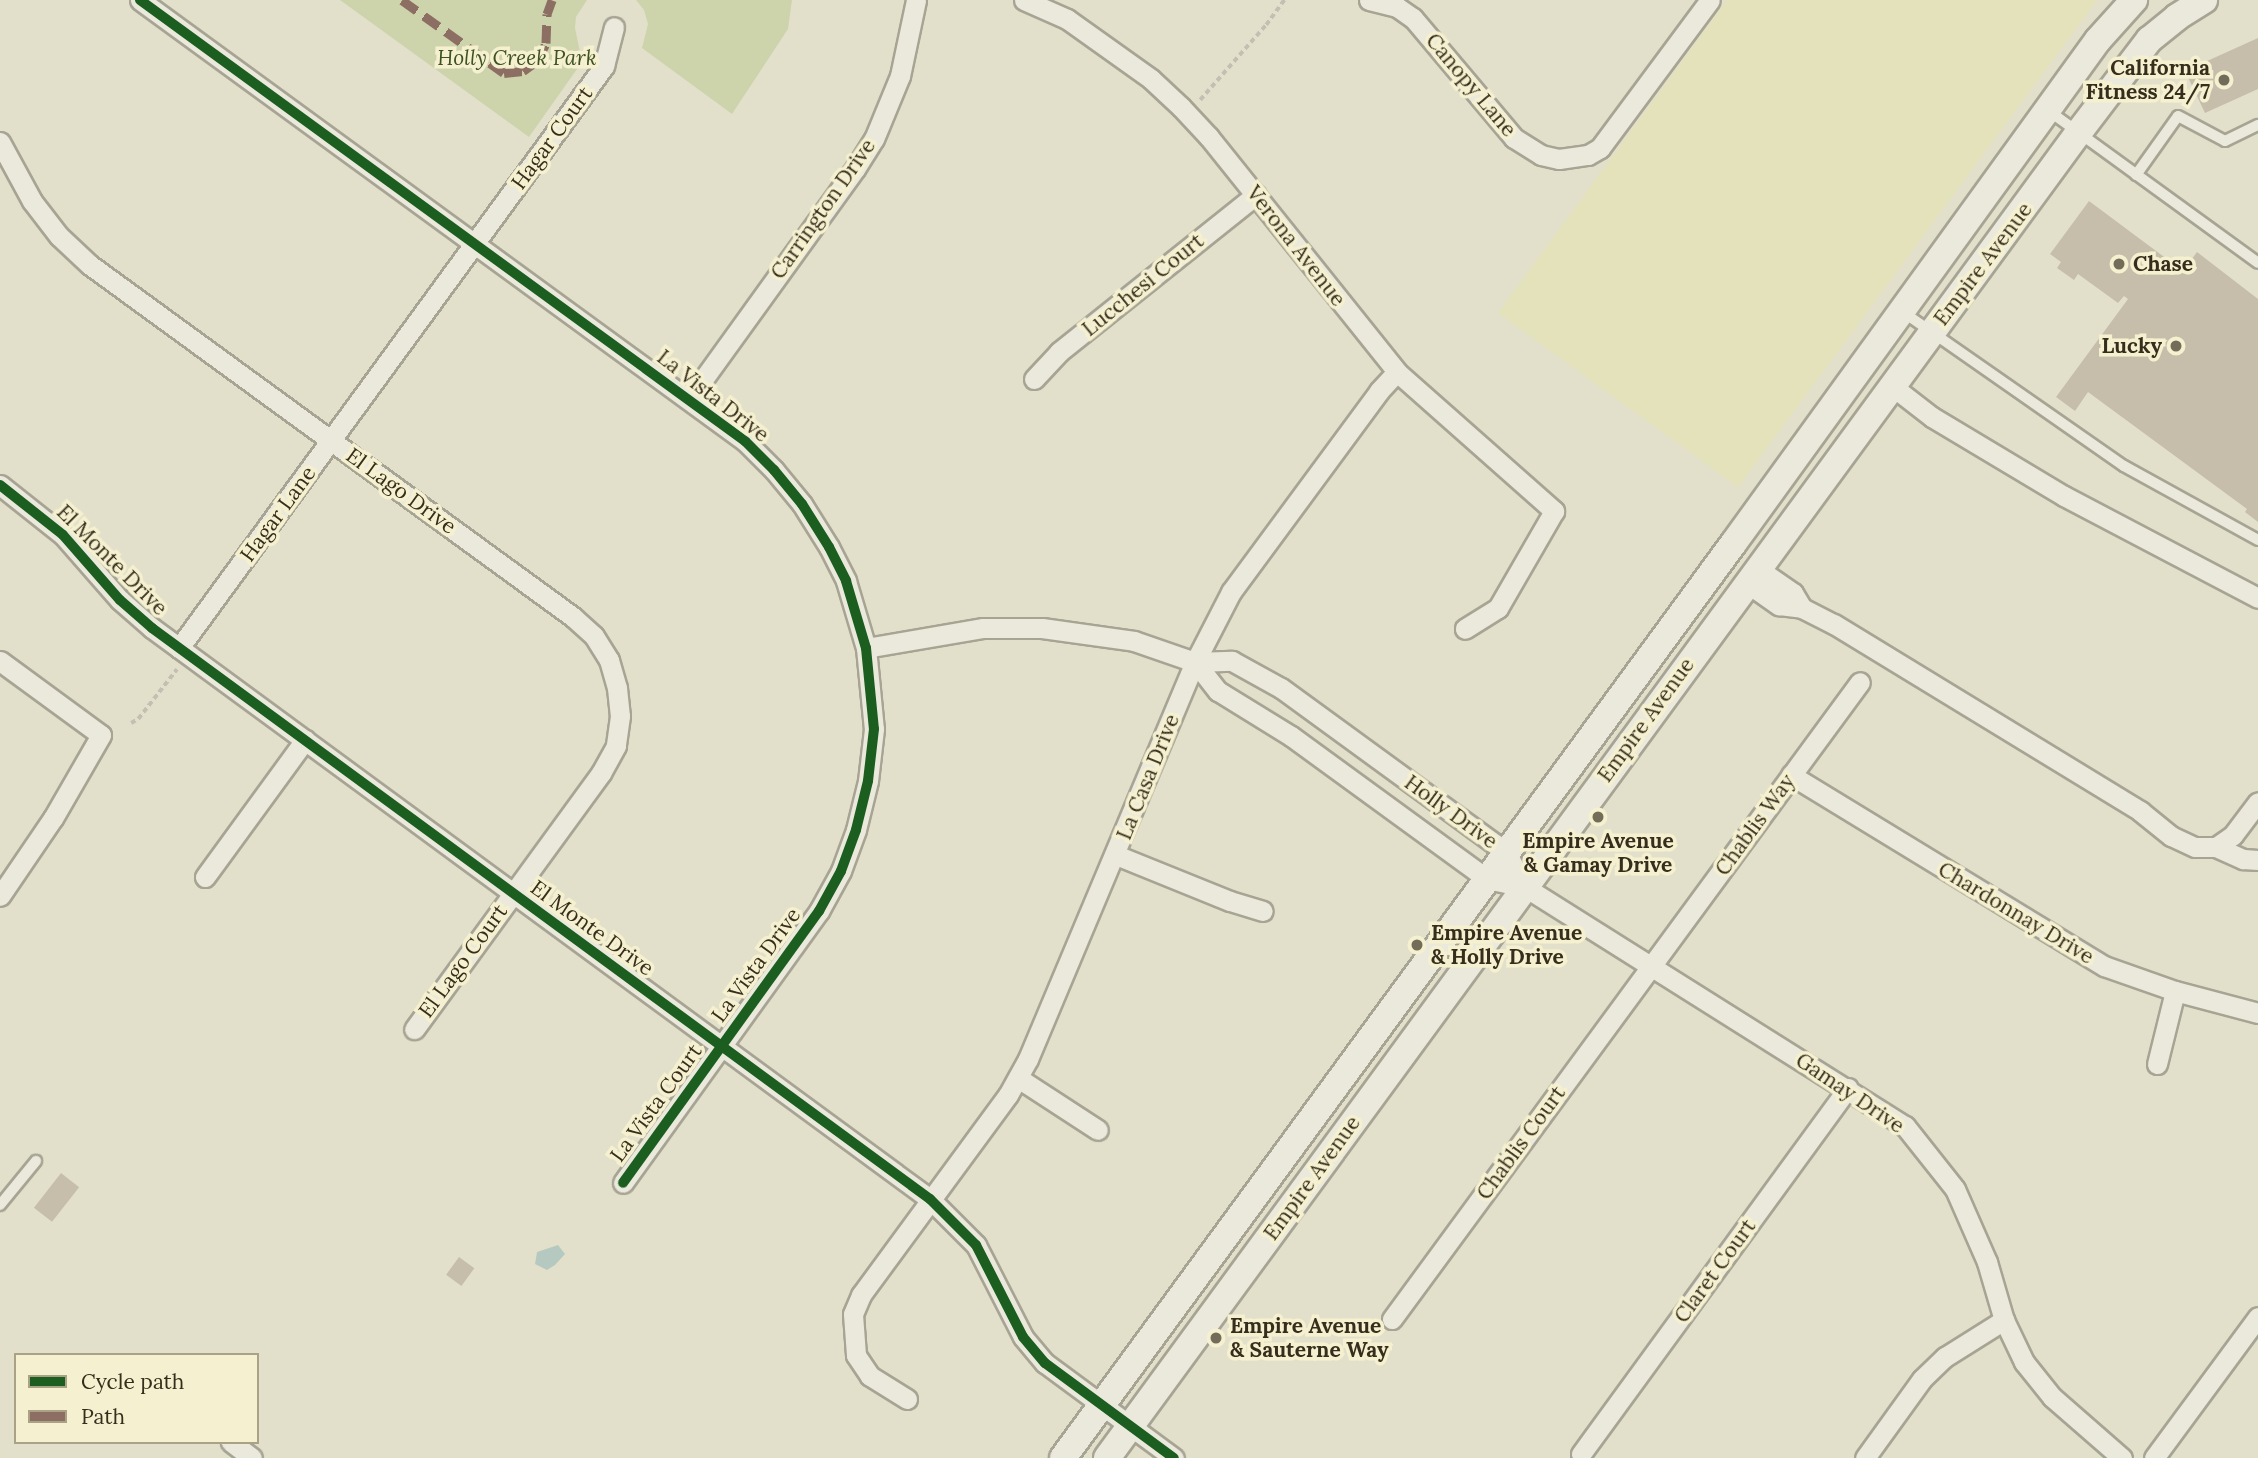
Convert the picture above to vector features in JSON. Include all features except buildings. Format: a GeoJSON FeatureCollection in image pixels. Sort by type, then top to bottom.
{"type":"FeatureCollection","features":[{"type":"Feature","properties":{"kind":"main road","name":"Empire Avenue"},"geometry":{"type":"LineString","coordinates":[[1063,1458],[2098,40],[2134,0]]}},
{"type":"Feature","properties":{"kind":"main road","name":"Empire Avenue"},"geometry":{"type":"LineString","coordinates":[[1107,1458],[2079,132],[2149,40],[2177,17],[2204,0]]}},
{"type":"Feature","properties":{"kind":"main road"},"geometry":{"type":"LineString","coordinates":[[1752,575],[1738,559],[1781,498],[1797,455]]}},
{"type":"Feature","properties":{"kind":"street","name":"La Vista Drive"},"geometry":{"type":"LineString","coordinates":[[140,0],[744,441],[774,470],[802,504],[830,547],[846,581],[866,648],[872,742],[868,781],[856,830],[841,871],[819,911],[721,1046]]}},
{"type":"Feature","properties":{"kind":"street","name":"Carrington Drive"},"geometry":{"type":"LineString","coordinates":[[689,399],[855,169],[874,138],[900,76],[916,0]]}},
{"type":"Feature","properties":{"kind":"street","name":"Verona Avenue"},"geometry":{"type":"LineString","coordinates":[[1024,0],[1067,19],[1150,79],[1209,136],[1397,372],[1554,511],[1497,608],[1465,629]]}},
{"type":"Feature","properties":{"kind":"street","name":"Canopy Lane"},"geometry":{"type":"LineString","coordinates":[[1369,0],[1397,8],[1413,18],[1514,138],[1541,155],[1559,159],[1588,155],[1600,148],[1710,0]]}},
{"type":"Feature","properties":{"kind":"street","name":"Hagar Court"},"geometry":{"type":"LineString","coordinates":[[475,243],[604,66],[614,27]]}},
{"type":"Feature","properties":{"kind":"street","name":"El Lago Drive"},"geometry":{"type":"LineString","coordinates":[[0,142],[32,201],[59,236],[90,265],[573,617],[594,636],[609,660],[618,697],[616,746],[601,773],[512,894]]}},
{"type":"Feature","properties":{"kind":"street","name":"Lucchesi Court"},"geometry":{"type":"LineString","coordinates":[[1034,379],[1059,352],[1255,195]]}},
{"type":"Feature","properties":{"kind":"street","name":"Hagar Lane"},"geometry":{"type":"LineString","coordinates":[[179,648],[475,243]]}},
{"type":"Feature","properties":{"kind":"street","name":"La Casa Drive"},"geometry":{"type":"LineString","coordinates":[[907,1399],[870,1376],[856,1355],[853,1314],[861,1294],[1018,1078],[1116,855],[1195,662],[1231,592],[1379,391],[1397,372]]}},
{"type":"Feature","properties":{"kind":"street"},"geometry":{"type":"LineString","coordinates":[[1892,386],[1932,417],[2064,496],[2258,598]]}},
{"type":"Feature","properties":{"kind":"street","name":"El Monte Drive"},"geometry":{"type":"LineString","coordinates":[[0,485],[63,535],[134,615],[930,1199],[976,1245],[1023,1337],[1045,1363],[1174,1458]]}},
{"type":"Feature","properties":{"kind":"street"},"geometry":{"type":"LineString","coordinates":[[1752,575],[1779,605],[1802,608],[2140,811],[2171,836],[2195,846],[2216,847],[2243,859],[2258,860]]}},
{"type":"Feature","properties":{"kind":"street","name":"Holly Drive"},"geometry":{"type":"LineString","coordinates":[[866,648],[984,628],[1042,628],[1134,641],[1195,662],[1232,661],[1281,688],[1506,852],[1525,887]]}},
{"type":"Feature","properties":{"kind":"street"},"geometry":{"type":"LineString","coordinates":[[0,661],[101,735],[53,818],[0,896]]}},
{"type":"Feature","properties":{"kind":"street","name":"Holly Drive"},"geometry":{"type":"LineString","coordinates":[[1195,662],[1218,691],[1291,736],[1487,879],[1525,887]]}},
{"type":"Feature","properties":{"kind":"street","name":"Chablis Way"},"geometry":{"type":"LineString","coordinates":[[1650,968],[1860,682]]}},
{"type":"Feature","properties":{"kind":"street"},"geometry":{"type":"LineString","coordinates":[[205,877],[305,740]]}},
{"type":"Feature","properties":{"kind":"street","name":"Chardonnay Drive"},"geometry":{"type":"LineString","coordinates":[[1791,775],[2104,966],[2175,991],[2258,1013]]}},
{"type":"Feature","properties":{"kind":"street"},"geometry":{"type":"LineString","coordinates":[[2216,847],[2233,835],[2258,802]]}},
{"type":"Feature","properties":{"kind":"street"},"geometry":{"type":"LineString","coordinates":[[1116,855],[1230,901],[1262,911]]}},
{"type":"Feature","properties":{"kind":"street","name":"Gamay Drive"},"geometry":{"type":"LineString","coordinates":[[1525,887],[1905,1126],[1955,1189],[1987,1262],[2004,1320],[2024,1362],[2052,1397],[2122,1458]]}},
{"type":"Feature","properties":{"kind":"street","name":"El Lago Court"},"geometry":{"type":"LineString","coordinates":[[414,1029],[512,894]]}},
{"type":"Feature","properties":{"kind":"street","name":"Chablis Court"},"geometry":{"type":"LineString","coordinates":[[1392,1319],[1650,968]]}},
{"type":"Feature","properties":{"kind":"street"},"geometry":{"type":"LineString","coordinates":[[2157,1064],[2175,991]]}},
{"type":"Feature","properties":{"kind":"street","name":"La Vista Court"},"geometry":{"type":"LineString","coordinates":[[622,1183],[721,1046]]}},
{"type":"Feature","properties":{"kind":"street"},"geometry":{"type":"LineString","coordinates":[[1018,1078],[1098,1130]]}},
{"type":"Feature","properties":{"kind":"street","name":"Claret Court"},"geometry":{"type":"LineString","coordinates":[[1581,1454],[1848,1088]]}},
{"type":"Feature","properties":{"kind":"street"},"geometry":{"type":"LineString","coordinates":[[2154,1458],[2258,1317]]}},
{"type":"Feature","properties":{"kind":"street"},"geometry":{"type":"LineString","coordinates":[[1865,1458],[1922,1379],[1945,1357],[2004,1320]]}},
{"type":"Feature","properties":{"kind":"street"},"geometry":{"type":"LineString","coordinates":[[233,1444],[252,1458]]}},
{"type":"Feature","properties":{"kind":"lane"},"geometry":{"type":"LineString","coordinates":[[2048,109],[2258,263]]}},
{"type":"Feature","properties":{"kind":"lane"},"geometry":{"type":"LineString","coordinates":[[2136,175],[2178,116],[2225,141],[2258,125]]}},
{"type":"Feature","properties":{"kind":"lane"},"geometry":{"type":"LineString","coordinates":[[1900,310],[2124,466],[2258,540]]}},
{"type":"Feature","properties":{"kind":"lane"},"geometry":{"type":"LineString","coordinates":[[0,1205],[36,1161]]}},
{"type":"Feature","properties":{"kind":"path"},"geometry":{"type":"LineString","coordinates":[[1200,100],[1284,0]]}},
{"type":"Feature","properties":{"kind":"path"},"geometry":{"type":"LineString","coordinates":[[131,723],[138,719],[177,669]]}},
{"type":"Feature","properties":{"kind":"green space","name":"Holly Creek Park"},"geometry":{"type":"Polygon","coordinates":[[[340,0],[587,0],[576,17],[575,28],[582,62],[529,137],[340,0]]]}},
{"type":"Feature","properties":{"kind":"green space","name":"Holly Creek Park"},"geometry":{"type":"Polygon","coordinates":[[[636,0],[792,0],[788,29],[732,114],[642,48],[648,24],[644,10],[636,0]]]}},
{"type":"Feature","properties":{"kind":"green space"},"geometry":{"type":"Polygon","coordinates":[[[1727,0],[2097,0],[1738,487],[1498,313],[1727,0]]]}},
{"type":"Feature","properties":{"kind":"shaded area"},"geometry":{"type":"Polygon","coordinates":[[[558,1245],[565,1254],[555,1265],[547,1270],[535,1264],[537,1252],[558,1245]]]}},
{"type":"Feature","properties":{"kind":"marked path"},"geometry":{"type":"LineString","coordinates":[[402,0],[504,73],[523,71],[537,61],[546,43],[547,14],[552,0]]}},
{"type":"Feature","properties":{"kind":"cycle path"},"geometry":{"type":"LineString","coordinates":[[140,0],[745,441],[802,504],[829,547],[846,581],[866,648],[874,729],[868,781],[856,830],[841,871],[819,911],[623,1183]]}},
{"type":"Feature","properties":{"kind":"cycle path"},"geometry":{"type":"LineString","coordinates":[[0,485],[63,535],[120,600],[152,628],[930,1199],[976,1245],[1023,1337],[1045,1363],[1174,1458]]}},
{"type":"Feature","properties":{"kind":"place","name":"California Fitness 24/7"},"geometry":{"type":"Point","coordinates":[2224,80]}},
{"type":"Feature","properties":{"kind":"place","name":"Chase"},"geometry":{"type":"Point","coordinates":[2119,264]}},
{"type":"Feature","properties":{"kind":"place","name":"Lucky"},"geometry":{"type":"Point","coordinates":[2176,346]}},
{"type":"Feature","properties":{"kind":"place","name":"Empire Avenue & Gamay Drive"},"geometry":{"type":"Point","coordinates":[1598,817]}},
{"type":"Feature","properties":{"kind":"place","name":"Empire Avenue & Holly Drive"},"geometry":{"type":"Point","coordinates":[1417,945]}},
{"type":"Feature","properties":{"kind":"place","name":"Empire Avenue & Sauterne Way"},"geometry":{"type":"Point","coordinates":[1216,1338]}}]}
